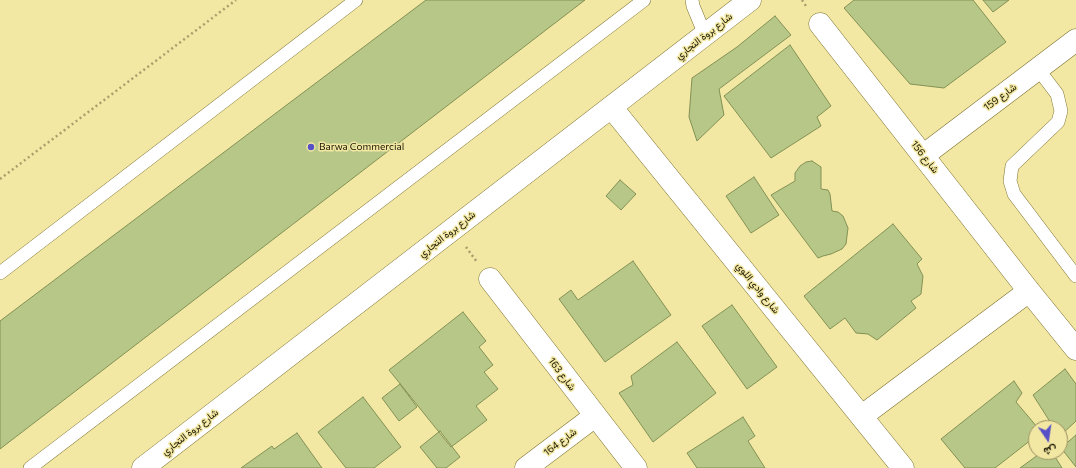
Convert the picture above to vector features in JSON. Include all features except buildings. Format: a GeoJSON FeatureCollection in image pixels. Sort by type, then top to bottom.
{"type":"FeatureCollection","features":[{"type":"Feature","properties":{"kind":"street","name":"شارع بروة التجاري"},"geometry":{"type":"LineString","coordinates":[[143,468],[612,108],[750,0]]}},
{"type":"Feature","properties":{"kind":"street","name":"شارع 156"},"geometry":{"type":"LineString","coordinates":[[820,24],[1076,349]]}},
{"type":"Feature","properties":{"kind":"street","name":"شارع 159"},"geometry":{"type":"LineString","coordinates":[[924,155],[1076,40]]}},
{"type":"Feature","properties":{"kind":"street","name":"شارع وادي اللوي"},"geometry":{"type":"LineString","coordinates":[[612,108],[903,468]]}},
{"type":"Feature","properties":{"kind":"street","name":"شارع 163"},"geometry":{"type":"LineString","coordinates":[[490,279],[636,468]]}},
{"type":"Feature","properties":{"kind":"street"},"geometry":{"type":"LineString","coordinates":[[862,416],[1029,291]]}},
{"type":"Feature","properties":{"kind":"street","name":"شارع 164"},"geometry":{"type":"LineString","coordinates":[[526,468],[595,416]]}},
{"type":"Feature","properties":{"kind":"lane"},"geometry":{"type":"LineString","coordinates":[[0,272],[356,0]]}},
{"type":"Feature","properties":{"kind":"lane"},"geometry":{"type":"LineString","coordinates":[[30,468],[644,0]]}},
{"type":"Feature","properties":{"kind":"lane"},"geometry":{"type":"LineString","coordinates":[[692,0],[704,35]]}},
{"type":"Feature","properties":{"kind":"lane"},"geometry":{"type":"LineString","coordinates":[[1038,69],[1057,94],[1061,111],[1058,122],[1012,166],[1010,181],[1014,194],[1076,276]]}},
{"type":"Feature","properties":{"kind":"path"},"geometry":{"type":"LineString","coordinates":[[0,179],[236,0]]}},
{"type":"Feature","properties":{"kind":"path"},"geometry":{"type":"LineString","coordinates":[[453,230],[490,279]]}},
{"type":"Feature","properties":{"kind":"place","name":"Barwa Commercial"},"geometry":{"type":"Point","coordinates":[311,147]}}]}
